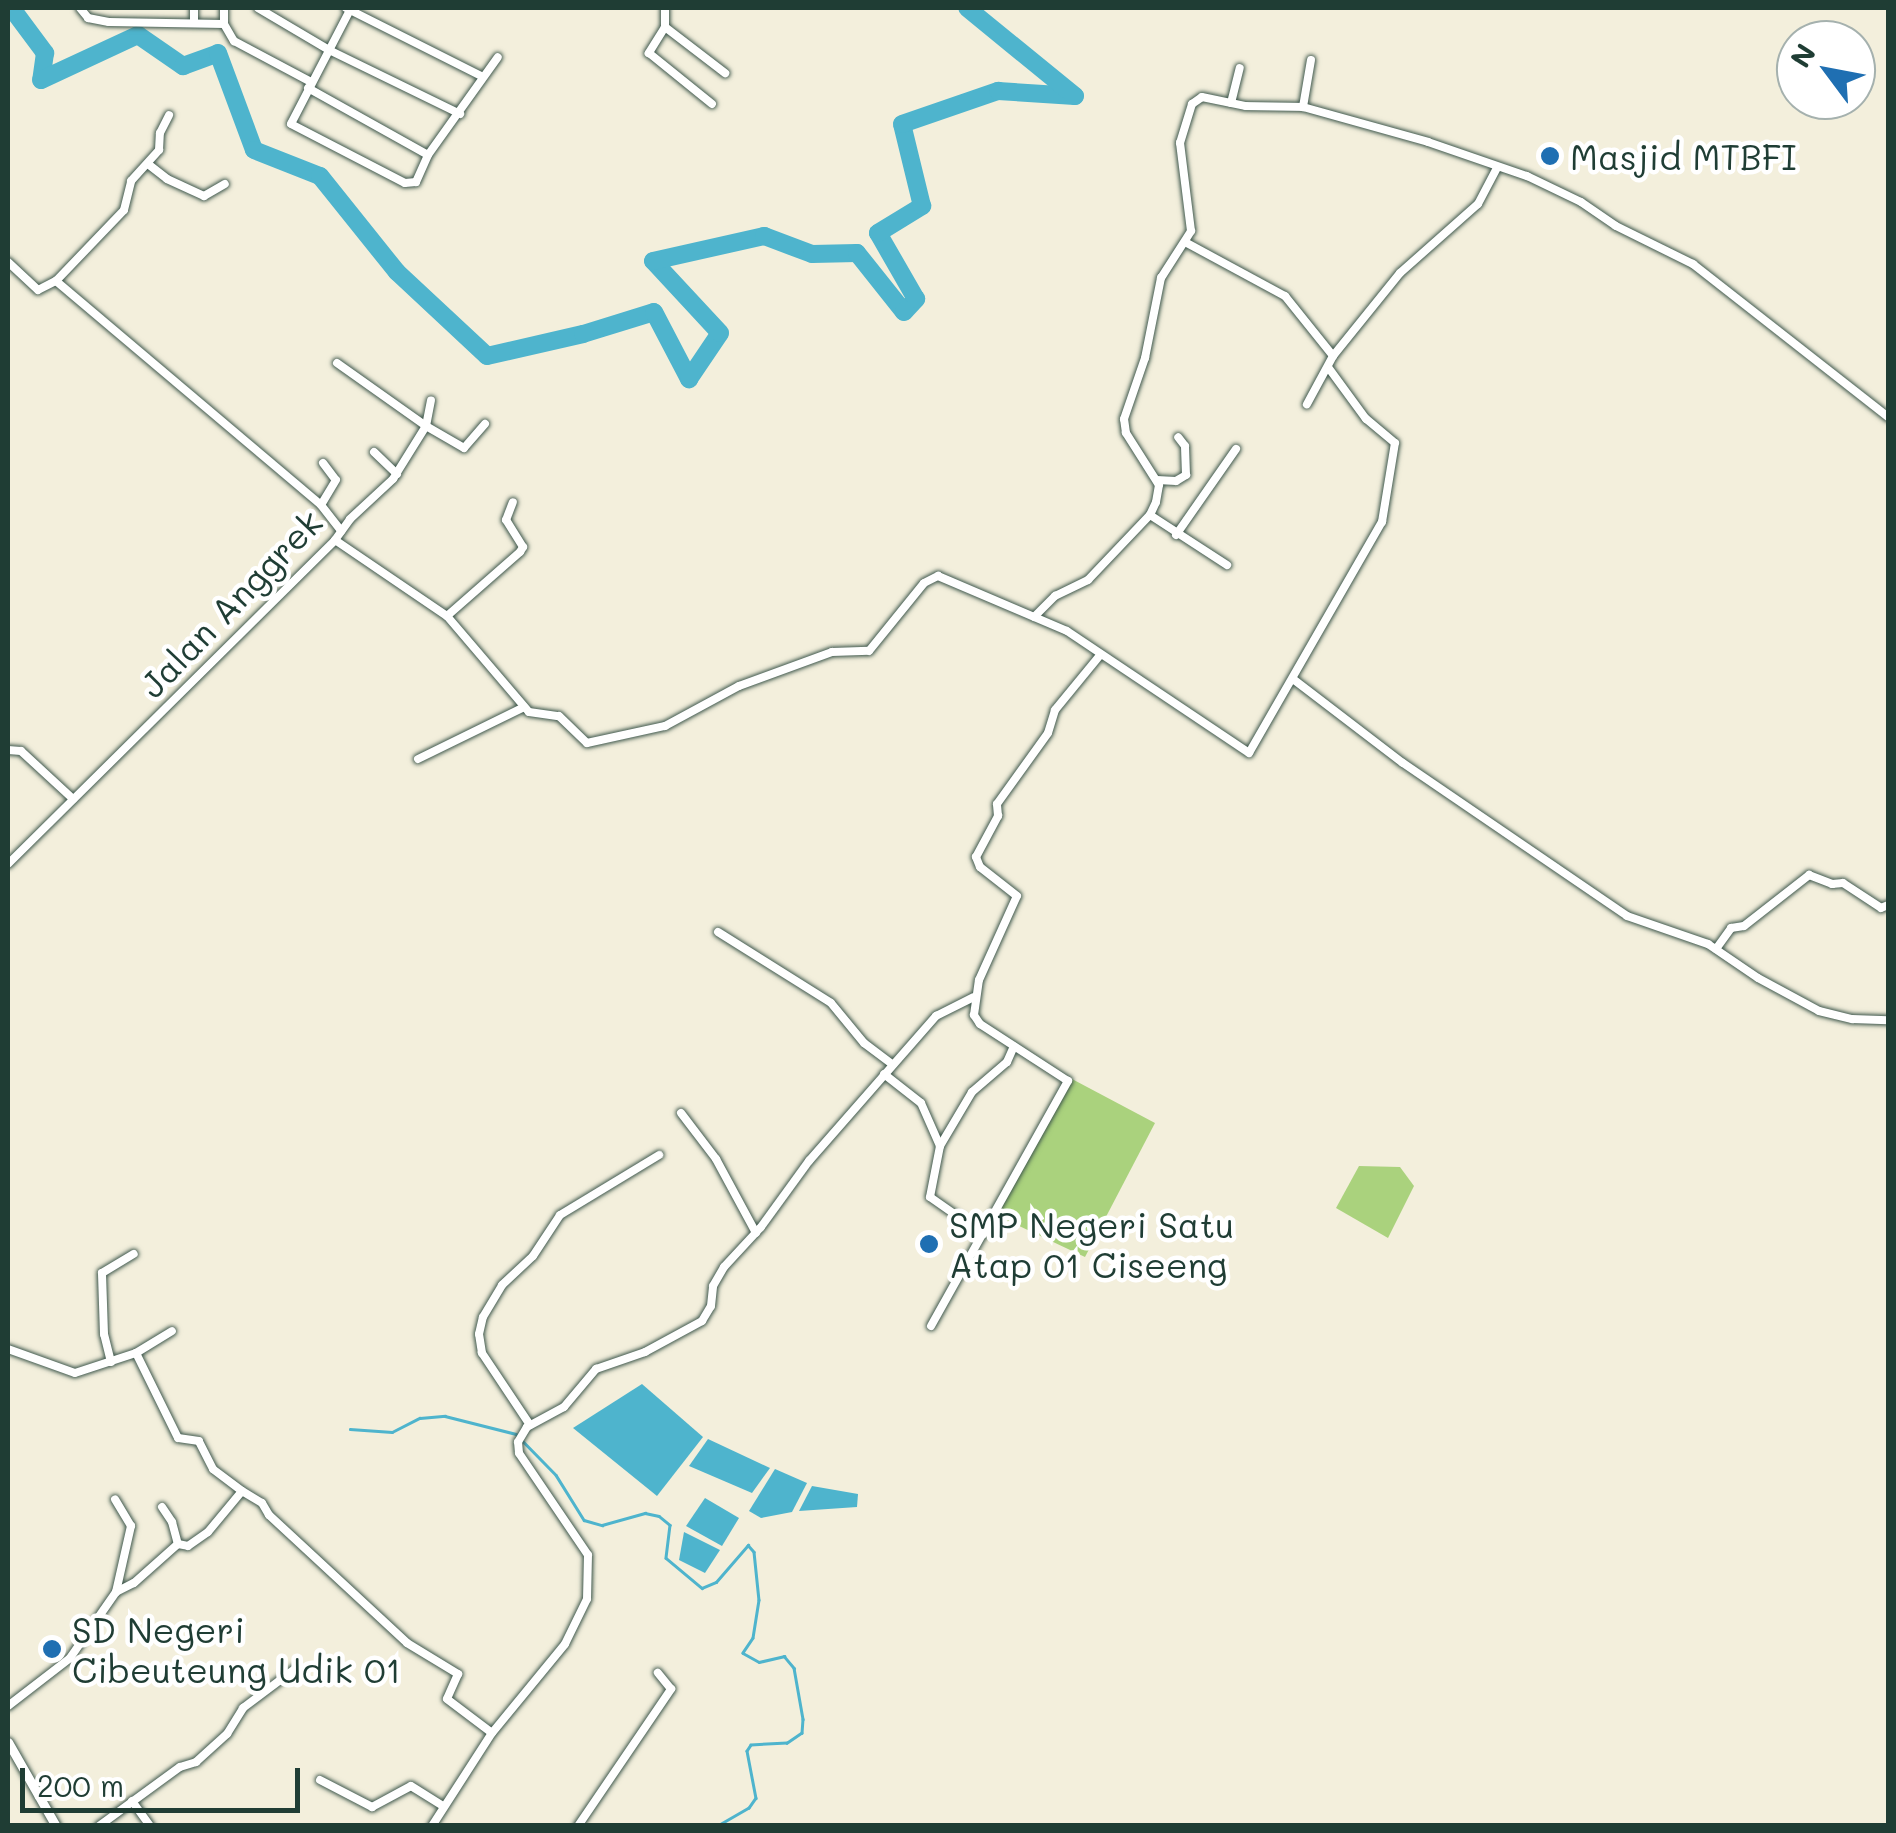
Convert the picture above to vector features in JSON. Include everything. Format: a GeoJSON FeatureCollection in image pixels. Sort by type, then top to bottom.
{"type":"FeatureCollection","features":[{"type":"Feature","properties":{"kind":"street"},"geometry":{"type":"LineString","coordinates":[[80,8],[88,18],[118,22],[224,24]]}},
{"type":"Feature","properties":{"kind":"street"},"geometry":{"type":"LineString","coordinates":[[118,22],[119,8]]}},
{"type":"Feature","properties":{"kind":"street"},"geometry":{"type":"LineString","coordinates":[[156,8],[156,22]]}},
{"type":"Feature","properties":{"kind":"street"},"geometry":{"type":"LineString","coordinates":[[194,8],[194,23]]}},
{"type":"Feature","properties":{"kind":"street"},"geometry":{"type":"LineString","coordinates":[[224,8],[224,24],[234,40],[428,155]]}},
{"type":"Feature","properties":{"kind":"street"},"geometry":{"type":"LineString","coordinates":[[258,8],[328,50],[460,114]]}},
{"type":"Feature","properties":{"kind":"street"},"geometry":{"type":"LineString","coordinates":[[665,8],[665,26],[648,53],[712,104]]}},
{"type":"Feature","properties":{"kind":"street"},"geometry":{"type":"LineString","coordinates":[[483,78],[348,9],[291,118],[294,128],[411,185],[498,57]]}},
{"type":"Feature","properties":{"kind":"street"},"geometry":{"type":"LineString","coordinates":[[665,26],[725,74]]}},
{"type":"Feature","properties":{"kind":"street"},"geometry":{"type":"LineString","coordinates":[[1303,107],[1310,60]]}},
{"type":"Feature","properties":{"kind":"street"},"geometry":{"type":"LineString","coordinates":[[1232,103],[1240,68]]}},
{"type":"Feature","properties":{"kind":"street"},"geometry":{"type":"LineString","coordinates":[[1034,617],[1055,596],[1088,580],[1150,515],[1158,493],[1157,480],[1126,433],[1124,419],[1145,358],[1161,278],[1192,226],[1180,135],[1197,99],[1303,107],[1428,142],[1527,176],[1693,264],[1888,417]]}},
{"type":"Feature","properties":{"kind":"street"},"geometry":{"type":"LineString","coordinates":[[8,262],[38,290],[56,281],[120,215],[130,198],[130,181],[160,150],[160,133],[169,114]]}},
{"type":"Feature","properties":{"kind":"street"},"geometry":{"type":"LineString","coordinates":[[148,164],[166,180],[204,196],[225,184]]}},
{"type":"Feature","properties":{"kind":"street"},"geometry":{"type":"LineString","coordinates":[[1307,404],[1332,356],[1400,273],[1478,204],[1497,168]]}},
{"type":"Feature","properties":{"kind":"street"},"geometry":{"type":"LineString","coordinates":[[1185,242],[1286,296],[1332,356]]}},
{"type":"Feature","properties":{"kind":"street"},"geometry":{"type":"LineString","coordinates":[[56,281],[321,505],[341,531]]}},
{"type":"Feature","properties":{"kind":"street"},"geometry":{"type":"LineString","coordinates":[[337,364],[464,448],[485,424]]}},
{"type":"Feature","properties":{"kind":"street"},"geometry":{"type":"LineString","coordinates":[[335,540],[447,616],[524,707],[535,715],[559,716],[592,744],[665,726],[751,681],[832,652],[869,652],[932,576],[949,577],[982,597],[1067,631],[1248,754],[1382,522],[1395,443],[1366,419],[1328,367]]}},
{"type":"Feature","properties":{"kind":"street"},"geometry":{"type":"LineString","coordinates":[[426,426],[431,400]]}},
{"type":"Feature","properties":{"kind":"street","name":"Jalan Anggrek"},"geometry":{"type":"LineString","coordinates":[[9,859],[74,800],[335,540],[397,474],[426,426]]}},
{"type":"Feature","properties":{"kind":"street"},"geometry":{"type":"LineString","coordinates":[[1157,480],[1176,481],[1186,475],[1186,446],[1178,437]]}},
{"type":"Feature","properties":{"kind":"street"},"geometry":{"type":"LineString","coordinates":[[1176,535],[1236,450]]}},
{"type":"Feature","properties":{"kind":"street"},"geometry":{"type":"LineString","coordinates":[[374,452],[397,474]]}},
{"type":"Feature","properties":{"kind":"street"},"geometry":{"type":"LineString","coordinates":[[321,505],[336,480],[323,463]]}},
{"type":"Feature","properties":{"kind":"street"},"geometry":{"type":"LineString","coordinates":[[447,616],[522,549],[506,520],[513,502]]}},
{"type":"Feature","properties":{"kind":"street"},"geometry":{"type":"LineString","coordinates":[[1150,515],[1227,565]]}},
{"type":"Feature","properties":{"kind":"street"},"geometry":{"type":"LineString","coordinates":[[931,1326],[1068,1080],[980,1024],[974,1014],[974,998],[1001,925],[1017,896],[980,867],[976,857],[998,816],[997,804],[1048,733],[1055,710],[1101,654]]}},
{"type":"Feature","properties":{"kind":"street"},"geometry":{"type":"LineString","coordinates":[[1293,678],[1403,763],[1626,916],[1716,949],[1772,987],[1819,1011],[1852,1019],[1888,1020]]}},
{"type":"Feature","properties":{"kind":"street"},"geometry":{"type":"LineString","coordinates":[[418,759],[524,707]]}},
{"type":"Feature","properties":{"kind":"street"},"geometry":{"type":"LineString","coordinates":[[8,750],[21,751],[74,800]]}},
{"type":"Feature","properties":{"kind":"street"},"geometry":{"type":"LineString","coordinates":[[1716,949],[1731,928],[1744,926],[1810,875],[1832,884],[1843,882],[1881,908],[1888,905]]}},
{"type":"Feature","properties":{"kind":"street"},"geometry":{"type":"LineString","coordinates":[[718,932],[831,1004],[864,1043],[892,1064]]}},
{"type":"Feature","properties":{"kind":"street"},"geometry":{"type":"LineString","coordinates":[[432,1826],[492,1733],[565,1644],[584,1610],[590,1566],[584,1545],[526,1468],[518,1442],[528,1426],[556,1414],[606,1364],[645,1352],[702,1321],[712,1306],[716,1280],[809,1162],[942,1011],[974,998]]}},
{"type":"Feature","properties":{"kind":"street"},"geometry":{"type":"LineString","coordinates":[[983,1234],[930,1197],[940,1146],[972,1092],[1007,1062],[1014,1046]]}},
{"type":"Feature","properties":{"kind":"street"},"geometry":{"type":"LineString","coordinates":[[884,1074],[921,1103],[940,1146]]}},
{"type":"Feature","properties":{"kind":"street"},"geometry":{"type":"LineString","coordinates":[[681,1113],[716,1159],[756,1233]]}},
{"type":"Feature","properties":{"kind":"street"},"geometry":{"type":"LineString","coordinates":[[528,1426],[482,1353],[478,1334],[483,1317],[502,1285],[533,1256],[560,1216],[660,1155]]}},
{"type":"Feature","properties":{"kind":"street"},"geometry":{"type":"LineString","coordinates":[[111,1362],[104,1334],[102,1273],[134,1254]]}},
{"type":"Feature","properties":{"kind":"street"},"geometry":{"type":"LineString","coordinates":[[8,1349],[66,1373],[111,1362],[172,1331]]}},
{"type":"Feature","properties":{"kind":"street"},"geometry":{"type":"LineString","coordinates":[[136,1352],[178,1438],[200,1441],[213,1469],[262,1503],[269,1515],[407,1643],[458,1674],[447,1699],[492,1733]]}},
{"type":"Feature","properties":{"kind":"street"},"geometry":{"type":"LineString","coordinates":[[178,1544],[188,1546],[208,1532],[242,1492]]}},
{"type":"Feature","properties":{"kind":"street"},"geometry":{"type":"LineString","coordinates":[[8,1706],[70,1658],[116,1592],[130,1526],[115,1500]]}},
{"type":"Feature","properties":{"kind":"street"},"geometry":{"type":"LineString","coordinates":[[162,1508],[172,1522],[178,1544]]}},
{"type":"Feature","properties":{"kind":"street"},"geometry":{"type":"LineString","coordinates":[[116,1592],[134,1583],[178,1544]]}},
{"type":"Feature","properties":{"kind":"street"},"geometry":{"type":"LineString","coordinates":[[100,1826],[180,1766],[196,1762],[226,1734],[243,1708],[295,1669]]}},
{"type":"Feature","properties":{"kind":"street"},"geometry":{"type":"LineString","coordinates":[[578,1826],[671,1689],[658,1673]]}},
{"type":"Feature","properties":{"kind":"street"},"geometry":{"type":"LineString","coordinates":[[8,1742],[56,1826]]}},
{"type":"Feature","properties":{"kind":"street"},"geometry":{"type":"LineString","coordinates":[[320,1780],[372,1808],[410,1786],[443,1806]]}},
{"type":"Feature","properties":{"kind":"street"},"geometry":{"type":"LineString","coordinates":[[132,1801],[150,1826]]}},
{"type":"Feature","properties":{"kind":"green space"},"geometry":{"type":"Polygon","coordinates":[[[1072,1079],[1155,1123],[1085,1257],[994,1214],[1072,1079]]]}},
{"type":"Feature","properties":{"kind":"green space"},"geometry":{"type":"Polygon","coordinates":[[[1359,1166],[1400,1167],[1414,1186],[1388,1238],[1336,1208],[1359,1166]]]}},
{"type":"Feature","properties":{"kind":"water"},"geometry":{"type":"Polygon","coordinates":[[[642,1384],[703,1437],[657,1496],[573,1428],[642,1384]]]}},
{"type":"Feature","properties":{"kind":"water"},"geometry":{"type":"Polygon","coordinates":[[[708,1439],[770,1468],[752,1493],[689,1466],[708,1439]]]}},
{"type":"Feature","properties":{"kind":"water"},"geometry":{"type":"Polygon","coordinates":[[[775,1469],[807,1483],[792,1512],[761,1518],[749,1511],[775,1469]]]}},
{"type":"Feature","properties":{"kind":"water"},"geometry":{"type":"Polygon","coordinates":[[[812,1486],[858,1494],[857,1507],[799,1511],[812,1486]]]}},
{"type":"Feature","properties":{"kind":"water"},"geometry":{"type":"Polygon","coordinates":[[[705,1498],[739,1518],[722,1546],[686,1526],[705,1498]]]}},
{"type":"Feature","properties":{"kind":"water"},"geometry":{"type":"Polygon","coordinates":[[[684,1532],[720,1550],[705,1573],[679,1560],[684,1532]]]}},
{"type":"Feature","properties":{"kind":"waterway"},"geometry":{"type":"LineString","coordinates":[[8,10],[13,10],[45,53],[41,80],[138,35],[183,66],[218,53],[254,150],[320,176],[397,272],[487,356],[583,334],[654,312],[689,379],[720,333],[653,261],[764,236],[812,254],[857,253],[904,312],[916,299],[878,233],[922,206],[902,124],[998,91],[1075,96],[967,8]]}},
{"type":"Feature","properties":{"kind":"waterway"},"geometry":{"type":"LineString","coordinates":[[350,1429],[392,1432],[420,1418],[445,1416],[516,1434],[556,1475],[584,1520],[602,1525],[645,1513],[659,1516],[670,1525],[666,1558],[702,1588],[716,1582],[748,1545],[754,1552],[759,1600],[753,1638],[743,1653],[759,1662],[784,1656],[794,1668],[802,1733],[787,1743],[751,1745],[747,1751],[756,1798],[749,1808],[718,1826]]}},
{"type":"Feature","properties":{"kind":"place","name":"Masjid MTBFI"},"geometry":{"type":"Point","coordinates":[1550,156]}},
{"type":"Feature","properties":{"kind":"place","name":"SMP Negeri Satu Atap 01 Ciseeng"},"geometry":{"type":"Point","coordinates":[929,1244]}},
{"type":"Feature","properties":{"kind":"place","name":"SD Negeri Cibeuteung Udik 01"},"geometry":{"type":"Point","coordinates":[52,1649]}}]}
